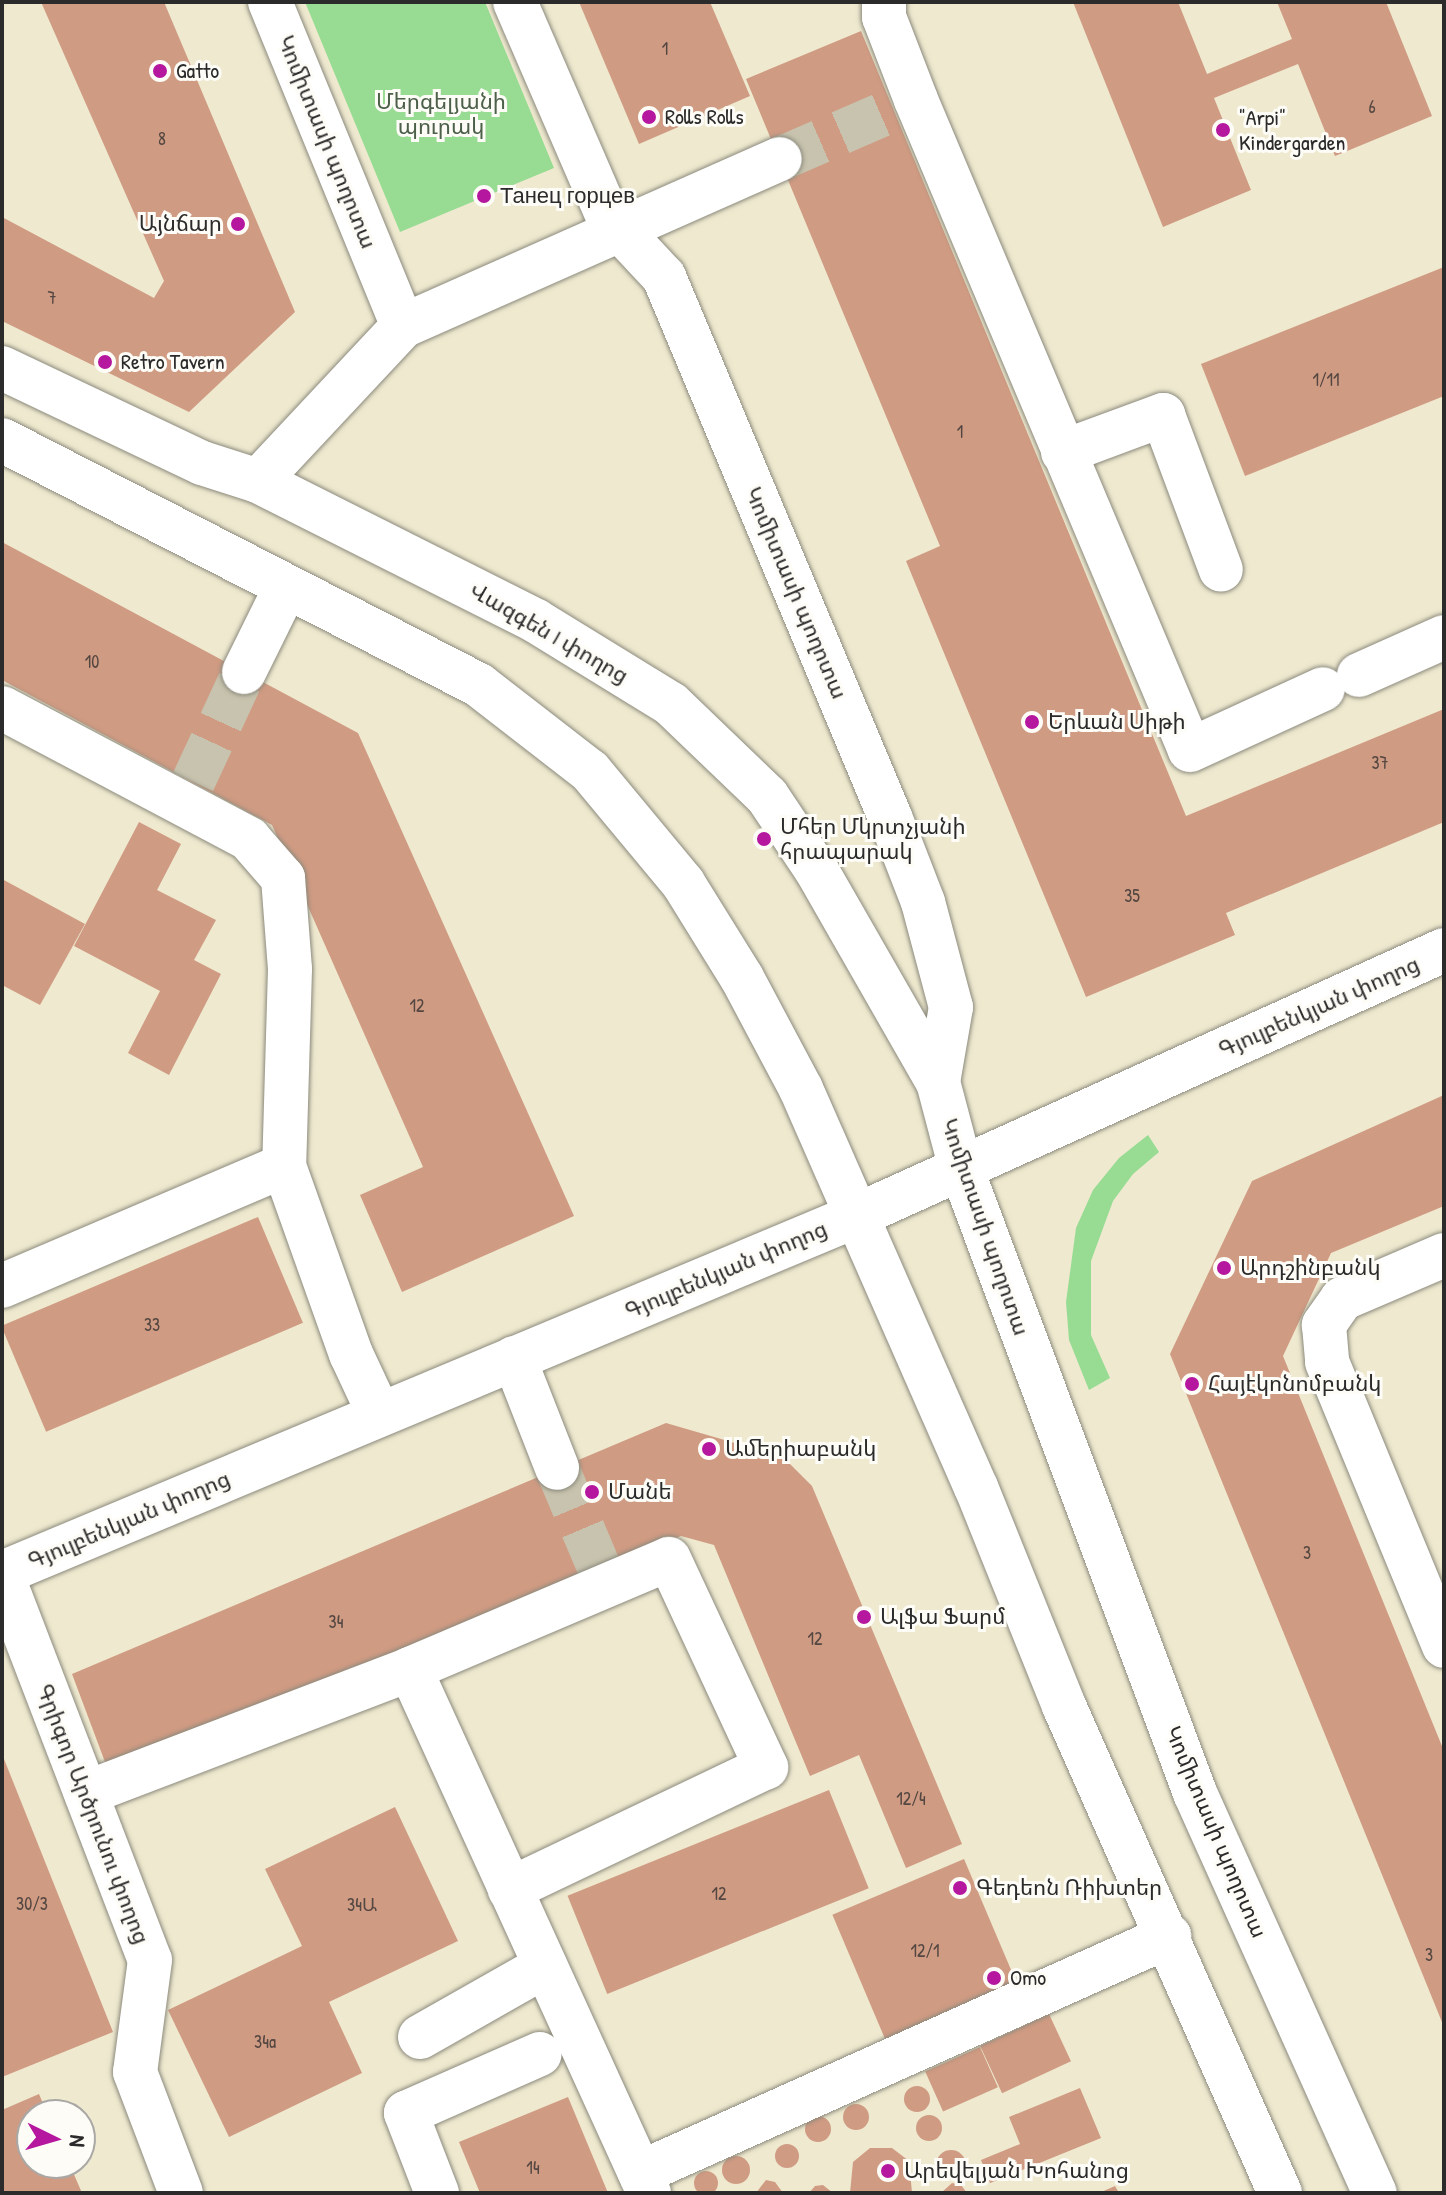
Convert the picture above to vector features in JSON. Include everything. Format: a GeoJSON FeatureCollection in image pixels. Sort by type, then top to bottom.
{"type":"FeatureCollection","features":[{"type":"Feature","properties":{"kind":"main road","name":"Կոմիտասի պողոտա"},"geometry":{"type":"LineString","coordinates":[[270,2],[403,326]]}},
{"type":"Feature","properties":{"kind":"main road","name":"Կոմիտասի պողոտա"},"geometry":{"type":"LineString","coordinates":[[515,2],[608,217],[624,230],[664,277],[923,902],[951,1007],[938,1082],[960,1165],[1195,1793],[1375,2193]]}},
{"type":"Feature","properties":{"kind":"main road"},"geometry":{"type":"LineString","coordinates":[[884,2],[884,17],[916,100],[1190,750],[1444,637]]}},
{"type":"Feature","properties":{"kind":"main road"},"geometry":{"type":"LineString","coordinates":[[258,481],[403,326],[780,159]]}},
{"type":"Feature","properties":{"kind":"main road","name":"Վազգեն I փողոց"},"geometry":{"type":"LineString","coordinates":[[2,368],[202,463],[258,481],[536,621],[671,704],[767,796],[817,871],[938,1082]]}},
{"type":"Feature","properties":{"kind":"main road"},"geometry":{"type":"LineString","coordinates":[[1063,452],[1163,415],[1221,570]]}},
{"type":"Feature","properties":{"kind":"main road"},"geometry":{"type":"LineString","coordinates":[[2,440],[479,685],[590,771],[634,819],[683,883],[742,978],[858,1215],[1064,1706],[1169,1936],[1280,2193]]}},
{"type":"Feature","properties":{"kind":"main road"},"geometry":{"type":"LineString","coordinates":[[244,672],[286,587]]}},
{"type":"Feature","properties":{"kind":"main road"},"geometry":{"type":"LineString","coordinates":[[2,708],[188,793],[249,839],[283,878],[290,969],[284,1166],[379,1414]]}},
{"type":"Feature","properties":{"kind":"main road","name":"Գյուլբենկյան փողոց"},"geometry":{"type":"LineString","coordinates":[[2,1574],[858,1215],[960,1165],[1444,950]]}},
{"type":"Feature","properties":{"kind":"main road"},"geometry":{"type":"LineString","coordinates":[[2,1286],[284,1166]]}},
{"type":"Feature","properties":{"kind":"main road"},"geometry":{"type":"LineString","coordinates":[[1444,1255],[1342,1299],[1324,1325],[1327,1362],[1444,1646]]}},
{"type":"Feature","properties":{"kind":"main road"},"geometry":{"type":"LineString","coordinates":[[514,1358],[557,1468]]}},
{"type":"Feature","properties":{"kind":"main road"},"geometry":{"type":"LineString","coordinates":[[86,1793],[410,1669],[603,1578],[669,1559],[766,1767],[510,1889]]}},
{"type":"Feature","properties":{"kind":"main road","name":"Գրիգոր Արծրունու փողոց"},"geometry":{"type":"LineString","coordinates":[[2,1574],[150,1960],[135,2072],[181,2193]]}},
{"type":"Feature","properties":{"kind":"main road"},"geometry":{"type":"LineString","coordinates":[[410,1669],[644,2183],[1169,1936]]}},
{"type":"Feature","properties":{"kind":"main road"},"geometry":{"type":"LineString","coordinates":[[420,2037],[545,1966]]}},
{"type":"Feature","properties":{"kind":"main road"},"geometry":{"type":"LineString","coordinates":[[437,2193],[406,2113],[540,2054]]}},
{"type":"Feature","properties":{"kind":"green space","name":"Մերգելյանի պուրակ"},"geometry":{"type":"Polygon","coordinates":[[[305,2],[485,2],[554,168],[400,232],[305,2]]]}},
{"type":"Feature","properties":{"kind":"green space"},"geometry":{"type":"Polygon","coordinates":[[[1148,1135],[1159,1152],[1133,1174],[1113,1201],[1091,1261],[1091,1335],[1110,1378],[1089,1390],[1069,1340],[1066,1302],[1076,1228],[1093,1190],[1119,1158],[1148,1135]]]}},
{"type":"Feature","properties":{"kind":"building"},"geometry":{"type":"Polygon","coordinates":[[[41,2],[164,2],[295,312],[189,412],[2,321],[2,217],[154,298],[164,281],[41,2]]]}},
{"type":"Feature","properties":{"kind":"building"},"geometry":{"type":"Polygon","coordinates":[[[579,2],[710,2],[750,96],[639,144],[579,2]]]}},
{"type":"Feature","properties":{"kind":"building"},"geometry":{"type":"Polygon","coordinates":[[[1073,2],[1178,2],[1207,74],[1292,39],[1277,2],[1386,2],[1432,116],[1335,156],[1298,64],[1214,98],[1251,190],[1163,227],[1073,2]]]}},
{"type":"Feature","properties":{"kind":"building"},"geometry":{"type":"Polygon","coordinates":[[[861,31],[1186,816],[1444,709],[1444,822],[1226,913],[1235,935],[1086,997],[906,561],[940,546],[746,79],[861,31]]]}},
{"type":"Feature","properties":{"kind":"building"},"geometry":{"type":"Polygon","coordinates":[[[1444,267],[1444,396],[1245,476],[1201,364],[1444,267]]]}},
{"type":"Feature","properties":{"kind":"building"},"geometry":{"type":"Polygon","coordinates":[[[2,542],[358,733],[574,1216],[402,1292],[360,1195],[423,1167],[272,825],[2,680],[2,542]]]}},
{"type":"Feature","properties":{"kind":"building"},"geometry":{"type":"Polygon","coordinates":[[[139,822],[181,844],[157,890],[216,920],[194,960],[221,974],[169,1075],[128,1053],[160,991],[74,946],[139,822]]]}},
{"type":"Feature","properties":{"kind":"building"},"geometry":{"type":"Polygon","coordinates":[[[2,879],[85,924],[40,1005],[2,985],[2,879]]]}},
{"type":"Feature","properties":{"kind":"building"},"geometry":{"type":"Polygon","coordinates":[[[1444,1095],[1444,1206],[1331,1253],[1283,1356],[1444,1751],[1444,2027],[1170,1354],[1252,1181],[1444,1095]]]}},
{"type":"Feature","properties":{"kind":"building"},"geometry":{"type":"Polygon","coordinates":[[[258,1217],[303,1323],[46,1432],[2,1326],[258,1217]]]}},
{"type":"Feature","properties":{"kind":"building"},"geometry":{"type":"Polygon","coordinates":[[[666,1423],[783,1457],[812,1486],[962,1844],[906,1868],[859,1755],[810,1776],[714,1545],[681,1536],[111,1778],[72,1674],[666,1423]]]}},
{"type":"Feature","properties":{"kind":"building"},"geometry":{"type":"Polygon","coordinates":[[[2,1754],[113,2032],[2,2077],[2,1754]]]}},
{"type":"Feature","properties":{"kind":"building"},"geometry":{"type":"Polygon","coordinates":[[[829,1790],[869,1888],[607,1994],[568,1896],[829,1790]]]}},
{"type":"Feature","properties":{"kind":"building"},"geometry":{"type":"Polygon","coordinates":[[[395,1807],[458,1941],[329,2002],[362,2073],[229,2137],[168,2010],[302,1946],[265,1869],[395,1807]]]}},
{"type":"Feature","properties":{"kind":"building"},"geometry":{"type":"Polygon","coordinates":[[[964,1859],[1019,1989],[887,2045],[832,1915],[964,1859]]]}},
{"type":"Feature","properties":{"kind":"building"},"geometry":{"type":"Polygon","coordinates":[[[1049,2014],[1071,2061],[1002,2093],[980,2046],[1049,2014]]]}},
{"type":"Feature","properties":{"kind":"building"},"geometry":{"type":"Polygon","coordinates":[[[980,2047],[998,2087],[943,2112],[925,2071],[980,2047]]]}},
{"type":"Feature","properties":{"kind":"building"},"geometry":{"type":"Polygon","coordinates":[[[917,2086],[927,2089],[930,2099],[927,2109],[917,2112],[907,2109],[904,2099],[907,2089],[917,2086]]]}},
{"type":"Feature","properties":{"kind":"building"},"geometry":{"type":"Polygon","coordinates":[[[1080,2088],[1101,2138],[990,2183],[981,2160],[1020,2144],[1009,2117],[1080,2088]]]}},
{"type":"Feature","properties":{"kind":"building"},"geometry":{"type":"Polygon","coordinates":[[[568,2097],[608,2193],[480,2193],[459,2142],[568,2097]]]}},
{"type":"Feature","properties":{"kind":"building"},"geometry":{"type":"Polygon","coordinates":[[[16,2104],[16,2179],[76,2179],[82,2193],[2,2193],[2,2110],[16,2104]]]}},
{"type":"Feature","properties":{"kind":"building"},"geometry":{"type":"Polygon","coordinates":[[[856,2104],[865,2108],[869,2117],[865,2126],[856,2130],[847,2126],[843,2117],[847,2108],[856,2104]]]}},
{"type":"Feature","properties":{"kind":"building"},"geometry":{"type":"Polygon","coordinates":[[[929,2115],[938,2119],[942,2128],[938,2137],[929,2141],[920,2137],[916,2128],[920,2119],[929,2115]]]}},
{"type":"Feature","properties":{"kind":"building"},"geometry":{"type":"Polygon","coordinates":[[[818,2116],[827,2120],[831,2129],[827,2138],[818,2142],[809,2138],[805,2129],[809,2120],[818,2116]]]}},
{"type":"Feature","properties":{"kind":"building"},"geometry":{"type":"Polygon","coordinates":[[[787,2144],[795,2148],[799,2156],[795,2164],[787,2168],[779,2164],[775,2156],[779,2148],[787,2144]]]}},
{"type":"Feature","properties":{"kind":"building"},"geometry":{"type":"Polygon","coordinates":[[[870,2148],[892,2148],[909,2161],[912,2193],[850,2193],[853,2162],[870,2148]]]}},
{"type":"Feature","properties":{"kind":"building"},"geometry":{"type":"Polygon","coordinates":[[[951,2150],[961,2155],[966,2165],[961,2175],[951,2180],[941,2175],[936,2165],[941,2155],[951,2150]]]}},
{"type":"Feature","properties":{"kind":"building"},"geometry":{"type":"Polygon","coordinates":[[[736,2156],[746,2160],[750,2170],[746,2180],[736,2184],[726,2180],[722,2170],[726,2160],[736,2156]]]}},
{"type":"Feature","properties":{"kind":"building"},"geometry":{"type":"Polygon","coordinates":[[[706,2171],[715,2174],[718,2183],[715,2192],[706,2195],[697,2192],[694,2183],[697,2174],[706,2171]]]}},
{"type":"Feature","properties":{"kind":"building"},"geometry":{"type":"Polygon","coordinates":[[[766,2180],[775,2182],[783,2193],[756,2193],[766,2180]]]}},
{"type":"Feature","properties":{"kind":"building"},"geometry":{"type":"Polygon","coordinates":[[[952,2183],[961,2185],[967,2193],[941,2193],[952,2183]]]}},
{"type":"Feature","properties":{"kind":"building"},"geometry":{"type":"Polygon","coordinates":[[[823,2185],[833,2193],[809,2193],[815,2186],[823,2185]]]}},
{"type":"Feature","properties":{"kind":"building"},"geometry":{"type":"Polygon","coordinates":[[[1115,2186],[1119,2193],[1099,2193],[1115,2186]]]}},
{"type":"Feature","properties":{"kind":"tunnel"},"geometry":{"type":"LineString","coordinates":[[780,159],[916,100]]}},
{"type":"Feature","properties":{"kind":"tunnel"},"geometry":{"type":"LineString","coordinates":[[193,782],[244,672]]}},
{"type":"Feature","properties":{"kind":"tunnel"},"geometry":{"type":"LineString","coordinates":[[557,1468],[600,1570]]}},
{"type":"Feature","properties":{"kind":"place","name":"Gatto"},"geometry":{"type":"Point","coordinates":[160,71]}},
{"type":"Feature","properties":{"kind":"place","name":"Rolls Rolls"},"geometry":{"type":"Point","coordinates":[649,117]}},
{"type":"Feature","properties":{"kind":"place","name":"\"Arpi\" Kindergarden"},"geometry":{"type":"Point","coordinates":[1223,130]}},
{"type":"Feature","properties":{"kind":"place","name":"Танец горцев"},"geometry":{"type":"Point","coordinates":[484,196]}},
{"type":"Feature","properties":{"kind":"place","name":"Այնճար"},"geometry":{"type":"Point","coordinates":[238,224]}},
{"type":"Feature","properties":{"kind":"place","name":"Retro Tavern"},"geometry":{"type":"Point","coordinates":[105,362]}},
{"type":"Feature","properties":{"kind":"place","name":"Երևան Սիթի"},"geometry":{"type":"Point","coordinates":[1032,722]}},
{"type":"Feature","properties":{"kind":"place","name":"Մհեր Մկրտչյանի հրապարակ"},"geometry":{"type":"Point","coordinates":[764,839]}},
{"type":"Feature","properties":{"kind":"place","name":"Արդշինբանկ"},"geometry":{"type":"Point","coordinates":[1224,1268]}},
{"type":"Feature","properties":{"kind":"place","name":"Հայէկոնոմբանկ"},"geometry":{"type":"Point","coordinates":[1192,1384]}},
{"type":"Feature","properties":{"kind":"place","name":"Ամերիաբանկ"},"geometry":{"type":"Point","coordinates":[709,1449]}},
{"type":"Feature","properties":{"kind":"place","name":"Մանե"},"geometry":{"type":"Point","coordinates":[592,1492]}},
{"type":"Feature","properties":{"kind":"place","name":"Ալֆա Ֆարմ"},"geometry":{"type":"Point","coordinates":[864,1617]}},
{"type":"Feature","properties":{"kind":"place","name":"Գեդեոն Ռիխտեր"},"geometry":{"type":"Point","coordinates":[960,1888]}},
{"type":"Feature","properties":{"kind":"place","name":"Omo"},"geometry":{"type":"Point","coordinates":[994,1978]}},
{"type":"Feature","properties":{"kind":"place","name":"Արեվելյան Խոհանոց"},"geometry":{"type":"Point","coordinates":[888,2171]}}]}
